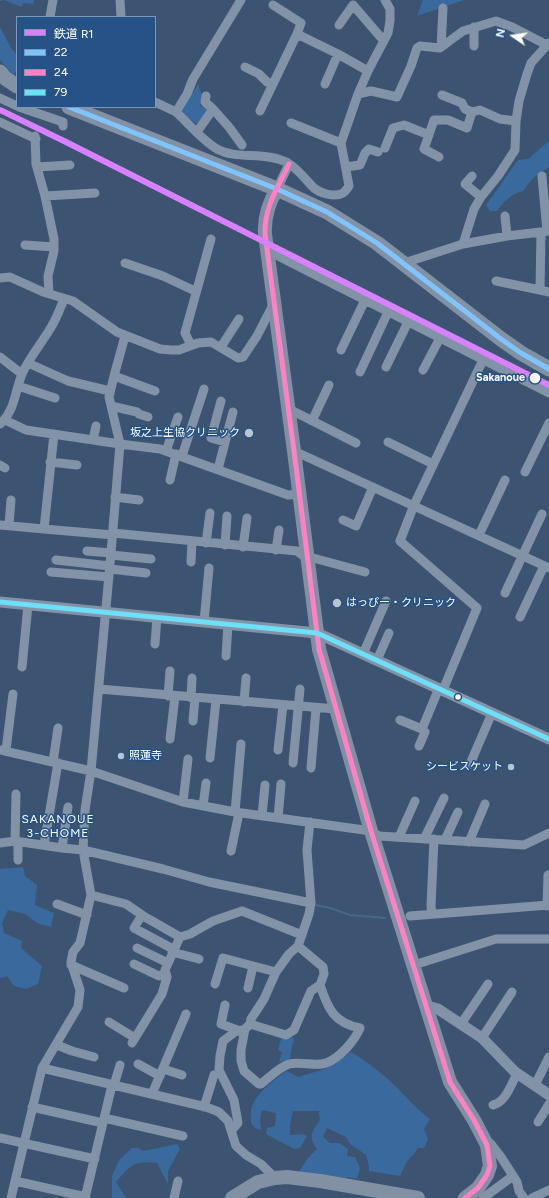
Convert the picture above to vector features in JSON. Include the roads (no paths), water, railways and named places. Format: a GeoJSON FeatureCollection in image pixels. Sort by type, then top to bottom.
{"type":"FeatureCollection","features":[{"type":"Feature","properties":{"kind":"highway"},"geometry":{"type":"LineString","coordinates":[[72,108],[277,189],[327,212],[377,243],[501,339],[521,353],[549,369]]}},
{"type":"Feature","properties":{"kind":"main road"},"geometry":{"type":"LineString","coordinates":[[277,189],[271,199],[266,217],[265,234],[300,494],[316,633],[319,649],[371,831],[450,1082],[474,1120],[487,1145],[490,1160],[489,1170],[485,1179],[478,1188],[465,1198]]}},
{"type":"Feature","properties":{"kind":"main road"},"geometry":{"type":"LineString","coordinates":[[232,1198],[254,1184],[275,1178],[296,1177],[418,1198]]}},
{"type":"Feature","properties":{"kind":"street"},"geometry":{"type":"LineString","coordinates":[[50,16],[53,0]]}},
{"type":"Feature","properties":{"kind":"street"},"geometry":{"type":"LineString","coordinates":[[120,0],[121,16]]}},
{"type":"Feature","properties":{"kind":"street"},"geometry":{"type":"LineString","coordinates":[[176,112],[193,79],[241,0]]}},
{"type":"Feature","properties":{"kind":"street"},"geometry":{"type":"LineString","coordinates":[[156,102],[176,112],[209,143],[224,152],[265,156],[279,159],[301,173],[312,187],[328,194],[340,194],[345,192],[349,186],[341,143],[358,94],[388,33],[390,9],[385,0]]}},
{"type":"Feature","properties":{"kind":"street"},"geometry":{"type":"LineString","coordinates":[[260,111],[301,23],[273,5]]}},
{"type":"Feature","properties":{"kind":"street"},"geometry":{"type":"LineString","coordinates":[[339,25],[353,5],[384,41]]}},
{"type":"Feature","properties":{"kind":"street"},"geometry":{"type":"LineString","coordinates":[[441,47],[444,8]]}},
{"type":"Feature","properties":{"kind":"street"},"geometry":{"type":"LineString","coordinates":[[358,94],[371,91],[397,97],[411,66],[417,48],[420,46],[440,48],[463,31],[496,21],[548,44],[531,63],[516,121],[515,150],[474,209],[463,244]]}},
{"type":"Feature","properties":{"kind":"street"},"geometry":{"type":"LineString","coordinates":[[474,27],[474,46]]}},
{"type":"Feature","properties":{"kind":"street"},"geometry":{"type":"LineString","coordinates":[[297,34],[338,54],[368,71]]}},
{"type":"Feature","properties":{"kind":"street"},"geometry":{"type":"LineString","coordinates":[[325,84],[338,54]]}},
{"type":"Feature","properties":{"kind":"street"},"geometry":{"type":"LineString","coordinates":[[245,67],[259,74],[267,82],[273,84]]}},
{"type":"Feature","properties":{"kind":"street"},"geometry":{"type":"LineString","coordinates":[[442,95],[462,103],[465,109],[472,112],[480,110],[500,119],[516,121]]}},
{"type":"Feature","properties":{"kind":"street"},"geometry":{"type":"LineString","coordinates":[[206,96],[205,102],[229,126],[242,145]]}},
{"type":"Feature","properties":{"kind":"street"},"geometry":{"type":"LineString","coordinates":[[0,98],[16,106]]}},
{"type":"Feature","properties":{"kind":"street"},"geometry":{"type":"LineString","coordinates":[[21,108],[63,122],[63,126]]}},
{"type":"Feature","properties":{"kind":"street"},"geometry":{"type":"LineString","coordinates":[[197,132],[213,109]]}},
{"type":"Feature","properties":{"kind":"street"},"geometry":{"type":"LineString","coordinates":[[439,157],[424,149],[434,120],[448,120],[471,130],[472,112]]}},
{"type":"Feature","properties":{"kind":"street"},"geometry":{"type":"LineString","coordinates":[[0,122],[36,137],[37,167],[54,239],[54,247],[48,276],[49,294]]}},
{"type":"Feature","properties":{"kind":"street"},"geometry":{"type":"LineString","coordinates":[[291,124],[341,143]]}},
{"type":"Feature","properties":{"kind":"street"},"geometry":{"type":"LineString","coordinates":[[346,167],[360,165],[365,153],[369,149],[382,150],[393,128],[404,125],[429,135]]}},
{"type":"Feature","properties":{"kind":"street"},"geometry":{"type":"LineString","coordinates":[[277,189],[289,164]]}},
{"type":"Feature","properties":{"kind":"street"},"geometry":{"type":"LineString","coordinates":[[37,167],[70,165]]}},
{"type":"Feature","properties":{"kind":"street"},"geometry":{"type":"LineString","coordinates":[[472,176],[465,184],[481,197]]}},
{"type":"Feature","properties":{"kind":"street"},"geometry":{"type":"LineString","coordinates":[[496,281],[544,291],[546,232],[542,176]]}},
{"type":"Feature","properties":{"kind":"street"},"geometry":{"type":"LineString","coordinates":[[45,196],[95,193]]}},
{"type":"Feature","properties":{"kind":"street"},"geometry":{"type":"LineString","coordinates":[[505,216],[507,236]]}},
{"type":"Feature","properties":{"kind":"street"},"geometry":{"type":"LineString","coordinates":[[404,263],[463,244],[507,236],[546,232]]}},
{"type":"Feature","properties":{"kind":"street"},"geometry":{"type":"LineString","coordinates":[[190,345],[185,333],[210,239]]}},
{"type":"Feature","properties":{"kind":"street"},"geometry":{"type":"LineString","coordinates":[[25,245],[54,247]]}},
{"type":"Feature","properties":{"kind":"street"},"geometry":{"type":"LineString","coordinates":[[268,253],[276,255],[549,393]]}},
{"type":"Feature","properties":{"kind":"street"},"geometry":{"type":"LineString","coordinates":[[125,263],[163,276],[195,291]]}},
{"type":"Feature","properties":{"kind":"street"},"geometry":{"type":"LineString","coordinates":[[0,278],[10,277],[49,294],[73,301],[117,332],[160,349],[179,350],[190,345],[211,342],[238,358],[243,357],[257,336],[274,303]]}},
{"type":"Feature","properties":{"kind":"street"},"geometry":{"type":"LineString","coordinates":[[64,299],[59,312],[22,374],[14,401],[2,422],[26,430],[160,449],[288,495],[300,494]]}},
{"type":"Feature","properties":{"kind":"street"},"geometry":{"type":"LineString","coordinates":[[341,350],[365,300]]}},
{"type":"Feature","properties":{"kind":"street"},"geometry":{"type":"LineString","coordinates":[[360,372],[388,312]]}},
{"type":"Feature","properties":{"kind":"street"},"geometry":{"type":"LineString","coordinates":[[221,348],[239,319]]}},
{"type":"Feature","properties":{"kind":"street"},"geometry":{"type":"LineString","coordinates":[[386,367],[408,322]]}},
{"type":"Feature","properties":{"kind":"street"},"geometry":{"type":"LineString","coordinates":[[11,1198],[42,1068],[57,1045],[78,1007],[80,990],[70,962],[73,952],[80,943],[90,895],[83,850],[85,810],[91,771],[99,689],[120,444],[111,406],[110,391],[125,336]]}},
{"type":"Feature","properties":{"kind":"street"},"geometry":{"type":"LineString","coordinates":[[423,370],[440,338]]}},
{"type":"Feature","properties":{"kind":"street"},"geometry":{"type":"LineString","coordinates":[[0,357],[22,374]]}},
{"type":"Feature","properties":{"kind":"street"},"geometry":{"type":"LineString","coordinates":[[422,729],[477,608],[400,541],[414,505],[483,360]]}},
{"type":"Feature","properties":{"kind":"street"},"geometry":{"type":"LineString","coordinates":[[28,363],[68,381],[110,391]]}},
{"type":"Feature","properties":{"kind":"street"},"geometry":{"type":"LineString","coordinates":[[114,376],[155,391]]}},
{"type":"Feature","properties":{"kind":"street"},"geometry":{"type":"LineString","coordinates":[[312,421],[328,385]]}},
{"type":"Feature","properties":{"kind":"street"},"geometry":{"type":"LineString","coordinates":[[18,386],[55,398]]}},
{"type":"Feature","properties":{"kind":"street"},"geometry":{"type":"LineString","coordinates":[[170,480],[204,389]]}},
{"type":"Feature","properties":{"kind":"street"},"geometry":{"type":"LineString","coordinates":[[221,401],[211,438],[225,442]]}},
{"type":"Feature","properties":{"kind":"street"},"geometry":{"type":"LineString","coordinates":[[111,406],[137,412],[142,418]]}},
{"type":"Feature","properties":{"kind":"street"},"geometry":{"type":"LineString","coordinates":[[289,409],[356,443]]}},
{"type":"Feature","properties":{"kind":"street"},"geometry":{"type":"LineString","coordinates":[[218,469],[233,412]]}},
{"type":"Feature","properties":{"kind":"street"},"geometry":{"type":"LineString","coordinates":[[166,451],[178,417]]}},
{"type":"Feature","properties":{"kind":"street"},"geometry":{"type":"LineString","coordinates":[[526,472],[549,423]]}},
{"type":"Feature","properties":{"kind":"street"},"geometry":{"type":"LineString","coordinates":[[93,440],[96,426]]}},
{"type":"Feature","properties":{"kind":"street"},"geometry":{"type":"LineString","coordinates":[[44,529],[54,434]]}},
{"type":"Feature","properties":{"kind":"street"},"geometry":{"type":"LineString","coordinates":[[388,442],[433,464]]}},
{"type":"Feature","properties":{"kind":"street"},"geometry":{"type":"LineString","coordinates":[[294,451],[547,567],[520,617]]}},
{"type":"Feature","properties":{"kind":"street"},"geometry":{"type":"LineString","coordinates":[[50,462],[76,464]]}},
{"type":"Feature","properties":{"kind":"street"},"geometry":{"type":"LineString","coordinates":[[479,535],[505,480]]}},
{"type":"Feature","properties":{"kind":"street"},"geometry":{"type":"LineString","coordinates":[[343,520],[356,526],[373,487]]}},
{"type":"Feature","properties":{"kind":"street"},"geometry":{"type":"LineString","coordinates":[[115,497],[139,500]]}},
{"type":"Feature","properties":{"kind":"street"},"geometry":{"type":"LineString","coordinates":[[11,500],[2,525],[296,551],[302,555],[365,572]]}},
{"type":"Feature","properties":{"kind":"street"},"geometry":{"type":"LineString","coordinates":[[206,543],[210,513]]}},
{"type":"Feature","properties":{"kind":"street"},"geometry":{"type":"LineString","coordinates":[[505,593],[542,514]]}},
{"type":"Feature","properties":{"kind":"street"},"geometry":{"type":"LineString","coordinates":[[225,545],[227,516]]}},
{"type":"Feature","properties":{"kind":"street"},"geometry":{"type":"LineString","coordinates":[[243,547],[246,518]]}},
{"type":"Feature","properties":{"kind":"street"},"geometry":{"type":"LineString","coordinates":[[276,550],[279,530]]}},
{"type":"Feature","properties":{"kind":"street"},"geometry":{"type":"LineString","coordinates":[[191,562],[192,541]]}},
{"type":"Feature","properties":{"kind":"street"},"geometry":{"type":"LineString","coordinates":[[87,550],[151,559]]}},
{"type":"Feature","properties":{"kind":"street"},"geometry":{"type":"LineString","coordinates":[[56,560],[110,571]]}},
{"type":"Feature","properties":{"kind":"street"},"geometry":{"type":"LineString","coordinates":[[204,622],[209,568]]}},
{"type":"Feature","properties":{"kind":"street"},"geometry":{"type":"LineString","coordinates":[[51,572],[110,571],[146,573]]}},
{"type":"Feature","properties":{"kind":"street"},"geometry":{"type":"LineString","coordinates":[[0,602],[316,633],[549,739]]}},
{"type":"Feature","properties":{"kind":"street"},"geometry":{"type":"LineString","coordinates":[[363,654],[386,602]]}},
{"type":"Feature","properties":{"kind":"street"},"geometry":{"type":"LineString","coordinates":[[22,667],[28,605]]}},
{"type":"Feature","properties":{"kind":"street"},"geometry":{"type":"LineString","coordinates":[[155,644],[157,617]]}},
{"type":"Feature","properties":{"kind":"street"},"geometry":{"type":"LineString","coordinates":[[226,656],[228,624]]}},
{"type":"Feature","properties":{"kind":"street"},"geometry":{"type":"LineString","coordinates":[[377,660],[389,633]]}},
{"type":"Feature","properties":{"kind":"street"},"geometry":{"type":"LineString","coordinates":[[170,672],[170,739]]}},
{"type":"Feature","properties":{"kind":"street"},"geometry":{"type":"LineString","coordinates":[[192,678],[193,722]]}},
{"type":"Feature","properties":{"kind":"street"},"geometry":{"type":"LineString","coordinates":[[244,702],[246,678]]}},
{"type":"Feature","properties":{"kind":"street"},"geometry":{"type":"LineString","coordinates":[[99,689],[336,710]]}},
{"type":"Feature","properties":{"kind":"street"},"geometry":{"type":"LineString","coordinates":[[293,763],[300,689]]}},
{"type":"Feature","properties":{"kind":"street"},"geometry":{"type":"LineString","coordinates":[[13,694],[3,750],[91,771],[183,802],[237,813],[371,831],[379,836],[524,845],[549,833]]}},
{"type":"Feature","properties":{"kind":"street"},"geometry":{"type":"LineString","coordinates":[[210,758],[216,700]]}},
{"type":"Feature","properties":{"kind":"street"},"geometry":{"type":"LineString","coordinates":[[278,750],[283,705]]}},
{"type":"Feature","properties":{"kind":"street"},"geometry":{"type":"LineString","coordinates":[[312,768],[316,708]]}},
{"type":"Feature","properties":{"kind":"street"},"geometry":{"type":"LineString","coordinates":[[470,764],[492,713]]}},
{"type":"Feature","properties":{"kind":"street"},"geometry":{"type":"LineString","coordinates":[[400,720],[426,732],[419,746]]}},
{"type":"Feature","properties":{"kind":"street"},"geometry":{"type":"LineString","coordinates":[[44,845],[58,728]]}},
{"type":"Feature","properties":{"kind":"street"},"geometry":{"type":"LineString","coordinates":[[231,851],[237,813],[241,744]]}},
{"type":"Feature","properties":{"kind":"street"},"geometry":{"type":"LineString","coordinates":[[183,802],[188,759]]}},
{"type":"Feature","properties":{"kind":"street"},"geometry":{"type":"LineString","coordinates":[[203,806],[206,783]]}},
{"type":"Feature","properties":{"kind":"street"},"geometry":{"type":"LineString","coordinates":[[278,818],[280,784]]}},
{"type":"Feature","properties":{"kind":"street"},"geometry":{"type":"LineString","coordinates":[[262,816],[265,785]]}},
{"type":"Feature","properties":{"kind":"street"},"geometry":{"type":"LineString","coordinates":[[16,794],[18,860]]}},
{"type":"Feature","properties":{"kind":"street"},"geometry":{"type":"LineString","coordinates":[[424,839],[444,798]]}},
{"type":"Feature","properties":{"kind":"street"},"geometry":{"type":"LineString","coordinates":[[399,837],[415,802]]}},
{"type":"Feature","properties":{"kind":"street"},"geometry":{"type":"LineString","coordinates":[[469,842],[485,804]]}},
{"type":"Feature","properties":{"kind":"street"},"geometry":{"type":"LineString","coordinates":[[62,848],[68,807]]}},
{"type":"Feature","properties":{"kind":"street"},"geometry":{"type":"LineString","coordinates":[[445,840],[458,812]]}},
{"type":"Feature","properties":{"kind":"street"},"geometry":{"type":"LineString","coordinates":[[310,822],[307,850],[311,903],[309,914],[298,946],[289,954],[276,972],[264,999],[245,1028],[241,1061],[244,1071],[258,1084],[261,1084],[276,1071],[290,1064],[326,1063],[342,1053],[357,1036],[360,1028],[348,1026],[333,1016],[326,1003],[320,985]]}},
{"type":"Feature","properties":{"kind":"street"},"geometry":{"type":"LineString","coordinates":[[432,914],[431,906],[434,840]]}},
{"type":"Feature","properties":{"kind":"street"},"geometry":{"type":"LineString","coordinates":[[0,843],[17,842],[83,850],[163,869],[209,882],[311,903]]}},
{"type":"Feature","properties":{"kind":"street"},"geometry":{"type":"LineString","coordinates":[[410,916],[548,905],[548,875]]}},
{"type":"Feature","properties":{"kind":"street"},"geometry":{"type":"LineString","coordinates":[[90,895],[126,904],[180,937]]}},
{"type":"Feature","properties":{"kind":"street"},"geometry":{"type":"LineString","coordinates":[[57,904],[87,915]]}},
{"type":"Feature","properties":{"kind":"street"},"geometry":{"type":"LineString","coordinates":[[110,1022],[134,1041],[162,994],[167,977],[165,970],[180,937],[190,934],[212,920],[242,911],[302,935]]}},
{"type":"Feature","properties":{"kind":"street"},"geometry":{"type":"LineString","coordinates":[[142,915],[134,928],[173,951],[199,959]]}},
{"type":"Feature","properties":{"kind":"street"},"geometry":{"type":"LineString","coordinates":[[414,965],[496,939],[549,940]]}},
{"type":"Feature","properties":{"kind":"street"},"geometry":{"type":"LineString","coordinates":[[222,1011],[221,1024],[286,1035],[294,1030],[311,991],[320,985],[324,974],[323,967],[298,946]]}},
{"type":"Feature","properties":{"kind":"street"},"geometry":{"type":"LineString","coordinates":[[137,948],[168,963]]}},
{"type":"Feature","properties":{"kind":"street"},"geometry":{"type":"LineString","coordinates":[[215,984],[223,958],[276,972]]}},
{"type":"Feature","properties":{"kind":"street"},"geometry":{"type":"LineString","coordinates":[[134,964],[159,976],[166,973]]}},
{"type":"Feature","properties":{"kind":"street"},"geometry":{"type":"LineString","coordinates":[[71,965],[124,988]]}},
{"type":"Feature","properties":{"kind":"street"},"geometry":{"type":"LineString","coordinates":[[248,988],[253,966]]}},
{"type":"Feature","properties":{"kind":"street"},"geometry":{"type":"LineString","coordinates":[[461,1024],[488,984]]}},
{"type":"Feature","properties":{"kind":"street"},"geometry":{"type":"LineString","coordinates":[[482,1038],[512,992]]}},
{"type":"Feature","properties":{"kind":"street"},"geometry":{"type":"LineString","coordinates":[[427,1006],[438,1009],[482,1038],[517,1074],[549,1095]]}},
{"type":"Feature","properties":{"kind":"street"},"geometry":{"type":"LineString","coordinates":[[152,1094],[186,1014]]}},
{"type":"Feature","properties":{"kind":"street"},"geometry":{"type":"LineString","coordinates":[[231,1131],[238,1123],[234,1100],[219,1070],[220,1056],[223,1041],[235,1032],[245,1028]]}},
{"type":"Feature","properties":{"kind":"street"},"geometry":{"type":"LineString","coordinates":[[57,1045],[94,1057]]}},
{"type":"Feature","properties":{"kind":"street"},"geometry":{"type":"LineString","coordinates":[[534,1085],[549,1057]]}},
{"type":"Feature","properties":{"kind":"street"},"geometry":{"type":"LineString","coordinates":[[138,1064],[162,1072],[182,1075]]}},
{"type":"Feature","properties":{"kind":"street"},"geometry":{"type":"LineString","coordinates":[[15,1181],[86,1197],[113,1085],[120,1065]]}},
{"type":"Feature","properties":{"kind":"street"},"geometry":{"type":"LineString","coordinates":[[42,1068],[152,1094],[219,1112],[228,1120],[236,1146],[246,1155],[261,1164],[275,1178]]}},
{"type":"Feature","properties":{"kind":"street"},"geometry":{"type":"LineString","coordinates":[[493,1105],[498,1104],[503,1100],[517,1074]]}},
{"type":"Feature","properties":{"kind":"street"},"geometry":{"type":"LineString","coordinates":[[204,1107],[214,1075]]}},
{"type":"Feature","properties":{"kind":"street"},"geometry":{"type":"LineString","coordinates":[[538,1122],[549,1104]]}},
{"type":"Feature","properties":{"kind":"street"},"geometry":{"type":"LineString","coordinates":[[32,1107],[183,1136]]}},
{"type":"Feature","properties":{"kind":"street"},"geometry":{"type":"LineString","coordinates":[[0,1138],[95,1159]]}},
{"type":"Feature","properties":{"kind":"street"},"geometry":{"type":"LineString","coordinates":[[484,1138],[491,1144],[513,1176],[524,1198]]}},
{"type":"Feature","properties":{"kind":"street"},"geometry":{"type":"LineString","coordinates":[[482,1198],[513,1176]]}},
{"type":"Feature","properties":{"kind":"street"},"geometry":{"type":"LineString","coordinates":[[174,1198],[178,1182]]}},
{"type":"Feature","properties":{"kind":"street"},"geometry":{"type":"LineString","coordinates":[[532,1198],[549,1190]]}},
{"type":"Feature","properties":{"kind":"waterway"},"geometry":{"type":"LineString","coordinates":[[316,905],[350,915],[385,918]]}},
{"type":"Feature","properties":{"kind":"rail line","name":"R1"},"geometry":{"type":"LineString","coordinates":[[0,110],[549,385]]}},
{"type":"Feature","properties":{"kind":"place","name":"Sakanoue"},"geometry":{"type":"Point","coordinates":[535,378]}},
{"type":"Feature","properties":{"kind":"place","name":"坂之上生協クリニック"},"geometry":{"type":"Point","coordinates":[249,433]}},
{"type":"Feature","properties":{"kind":"place","name":"はっぴー・クリニック"},"geometry":{"type":"Point","coordinates":[337,603]}},
{"type":"Feature","properties":{"kind":"place","name":"照蓮寺"},"geometry":{"type":"Point","coordinates":[121,756]}},
{"type":"Feature","properties":{"kind":"place","name":"シービスケット"},"geometry":{"type":"Point","coordinates":[511,767]}},
{"type":"Feature","properties":{"kind":"district","name":"SAKANOUE 3-CHOME"},"geometry":{"type":"Point","coordinates":[58,826]}}]}
